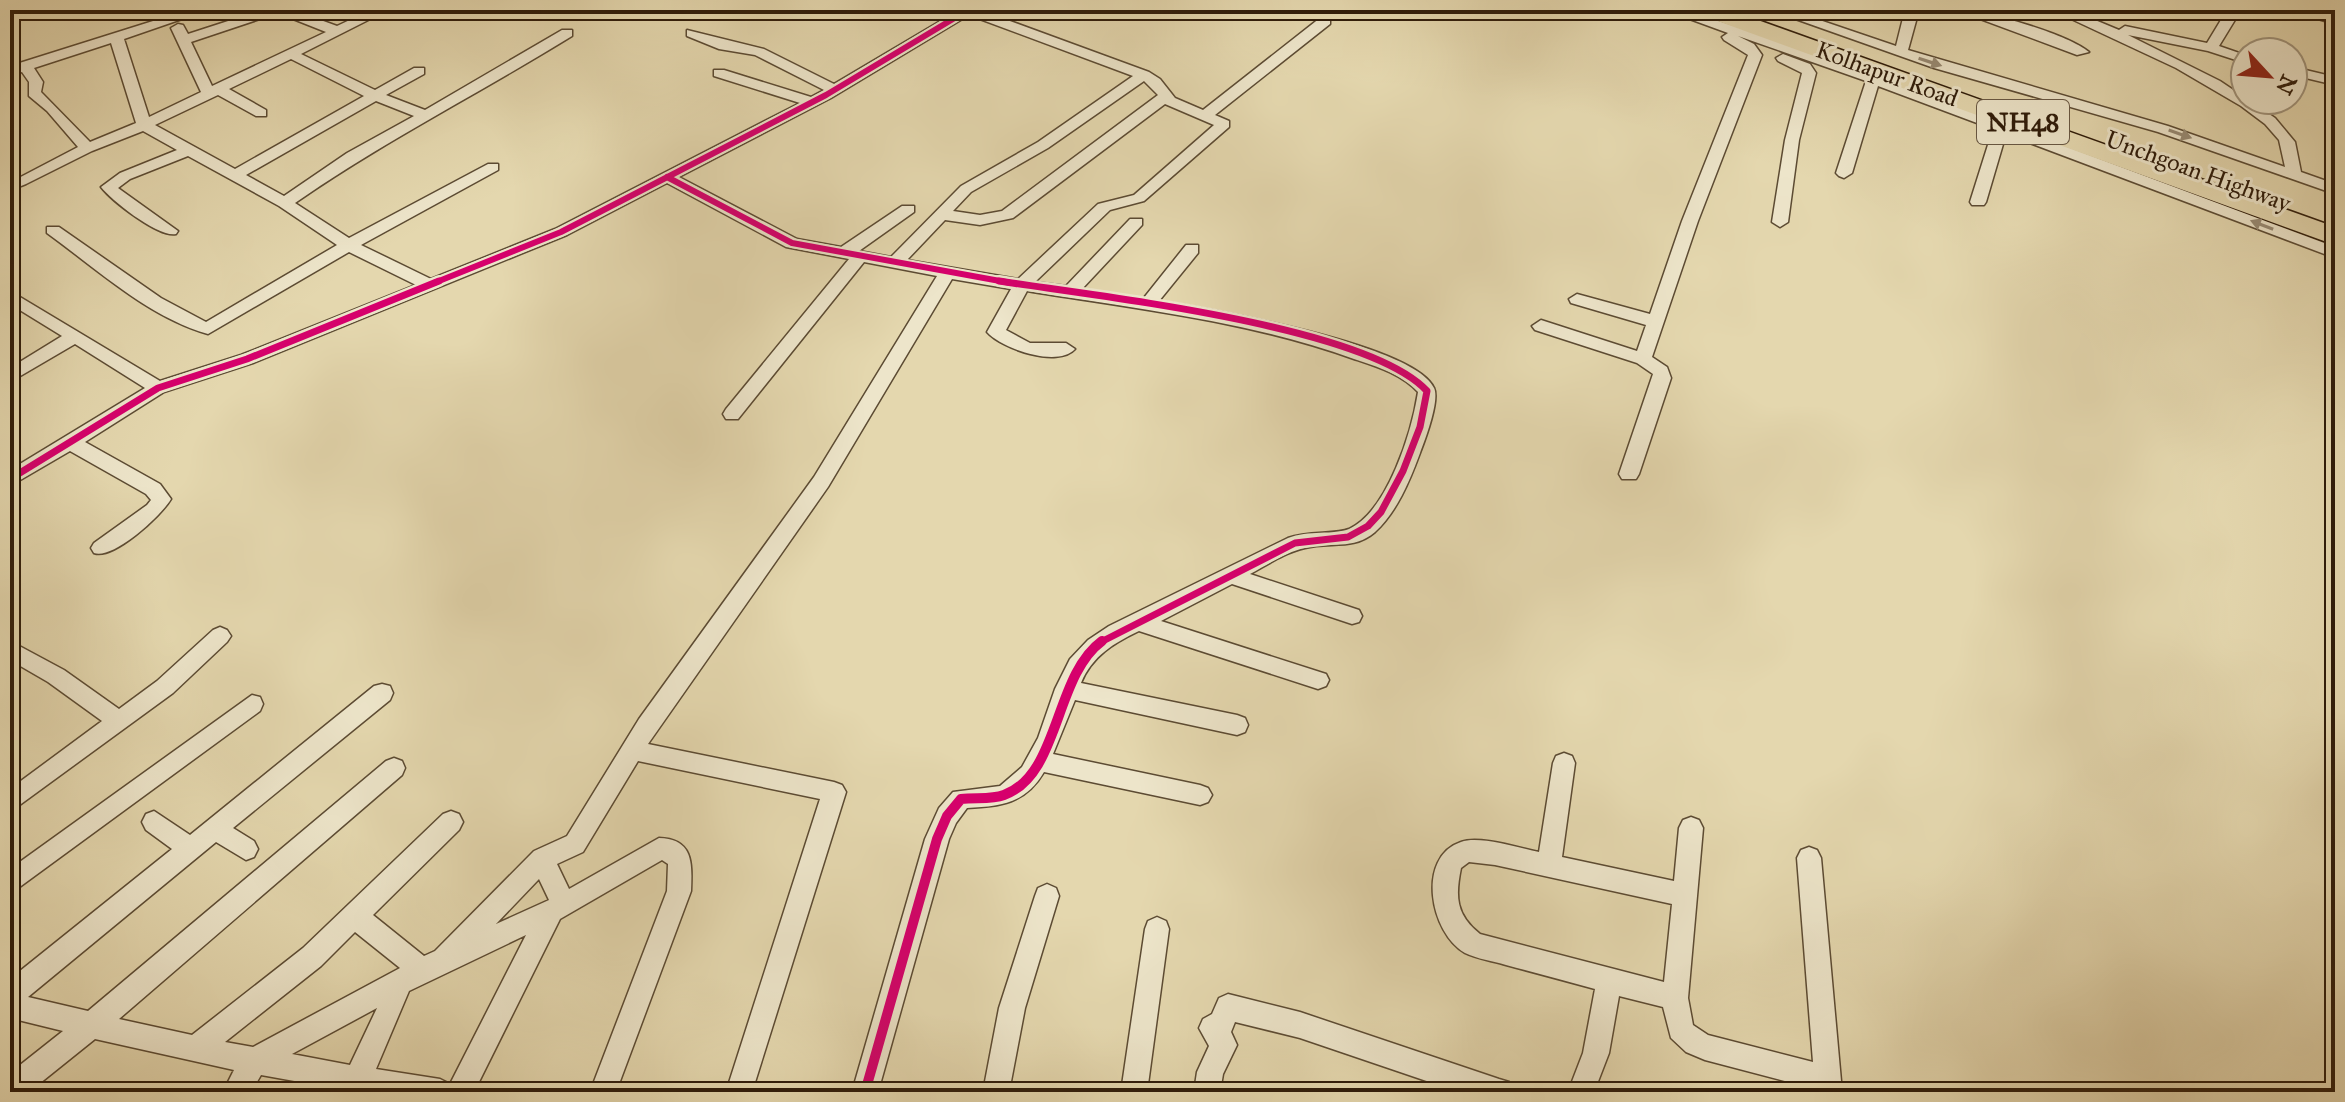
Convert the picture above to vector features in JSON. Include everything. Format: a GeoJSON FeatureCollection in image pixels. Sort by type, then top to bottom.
{"type":"FeatureCollection","features":[{"type":"Feature","properties":{"kind":"highway","name":"Kolhapur Road"},"geometry":{"type":"LineString","coordinates":[[1709,10],[2335,237]]}},
{"type":"Feature","properties":{"kind":"highway","name":"Unchgoan Highway"},"geometry":{"type":"LineString","coordinates":[[1745,10],[2335,220]]}},
{"type":"Feature","properties":{"kind":"street"},"geometry":{"type":"LineString","coordinates":[[10,71],[201,10]]}},
{"type":"Feature","properties":{"kind":"street"},"geometry":{"type":"LineString","coordinates":[[184,40],[278,10],[337,31]]}},
{"type":"Feature","properties":{"kind":"street"},"geometry":{"type":"LineString","coordinates":[[21,181],[381,10]]}},
{"type":"Feature","properties":{"kind":"street"},"geometry":{"type":"LineString","coordinates":[[10,479],[158,388],[247,359],[561,232],[834,90],[968,10],[1144,75],[1178,106],[1224,124],[1139,198],[1104,207],[1100,234],[1071,291]]}},
{"type":"Feature","properties":{"kind":"street"},"geometry":{"type":"LineString","coordinates":[[1669,10],[1749,47],[1799,63],[1809,73],[1792,140],[1780,222]]}},
{"type":"Feature","properties":{"kind":"street"},"geometry":{"type":"LineString","coordinates":[[1669,10],[1814,57],[2335,253]]}},
{"type":"Feature","properties":{"kind":"street"},"geometry":{"type":"LineString","coordinates":[[1777,10],[1901,52],[2163,129],[2335,189]]}},
{"type":"Feature","properties":{"kind":"street"},"geometry":{"type":"LineString","coordinates":[[1820,25],[1830,10]]}},
{"type":"Feature","properties":{"kind":"street"},"geometry":{"type":"LineString","coordinates":[[1901,52],[1912,10]]}},
{"type":"Feature","properties":{"kind":"street"},"geometry":{"type":"LineString","coordinates":[[1963,10],[2009,23],[2082,52]]}},
{"type":"Feature","properties":{"kind":"street"},"geometry":{"type":"LineString","coordinates":[[2060,10],[2251,105],[2284,137],[2290,148],[2293,174]]}},
{"type":"Feature","properties":{"kind":"street"},"geometry":{"type":"LineString","coordinates":[[2211,48],[2234,10]]}},
{"type":"Feature","properties":{"kind":"street"},"geometry":{"type":"LineString","coordinates":[[2295,10],[2335,20]]}},
{"type":"Feature","properties":{"kind":"street"},"geometry":{"type":"LineString","coordinates":[[174,19],[214,91],[261,113]]}},
{"type":"Feature","properties":{"kind":"street"},"geometry":{"type":"LineString","coordinates":[[1205,116],[1325,21]]}},
{"type":"Feature","properties":{"kind":"street"},"geometry":{"type":"LineString","coordinates":[[2090,23],[2229,54]]}},
{"type":"Feature","properties":{"kind":"street"},"geometry":{"type":"LineString","coordinates":[[285,203],[352,156],[493,79],[567,33]]}},
{"type":"Feature","properties":{"kind":"street"},"geometry":{"type":"LineString","coordinates":[[692,33],[724,46],[759,52],[834,90]]}},
{"type":"Feature","properties":{"kind":"street"},"geometry":{"type":"LineString","coordinates":[[116,36],[144,125],[285,203],[348,245],[430,285]]}},
{"type":"Feature","properties":{"kind":"street"},"geometry":{"type":"LineString","coordinates":[[1643,359],[1690,221],[1755,55],[1749,47]]}},
{"type":"Feature","properties":{"kind":"street"},"geometry":{"type":"LineString","coordinates":[[291,54],[375,96],[425,115]]}},
{"type":"Feature","properties":{"kind":"street"},"geometry":{"type":"LineString","coordinates":[[26,66],[36,82],[34,93],[52,108],[87,148]]}},
{"type":"Feature","properties":{"kind":"street"},"geometry":{"type":"LineString","coordinates":[[233,176],[419,71]]}},
{"type":"Feature","properties":{"kind":"street"},"geometry":{"type":"LineString","coordinates":[[719,73],[812,102]]}},
{"type":"Feature","properties":{"kind":"street"},"geometry":{"type":"LineString","coordinates":[[894,264],[966,189],[1144,75]]}},
{"type":"Feature","properties":{"kind":"street"},"geometry":{"type":"LineString","coordinates":[[2309,75],[2335,81]]}},
{"type":"Feature","properties":{"kind":"street"},"geometry":{"type":"LineString","coordinates":[[1844,173],[1873,80]]}},
{"type":"Feature","properties":{"kind":"street"},"geometry":{"type":"LineString","coordinates":[[939,214],[992,219],[1016,211],[1166,96]]}},
{"type":"Feature","properties":{"kind":"street"},"geometry":{"type":"LineString","coordinates":[[1978,202],[2000,129]]}},
{"type":"Feature","properties":{"kind":"street"},"geometry":{"type":"LineString","coordinates":[[170,231],[116,196],[109,187],[125,176],[187,151]]}},
{"type":"Feature","properties":{"kind":"street"},"geometry":{"type":"LineString","coordinates":[[53,230],[155,301],[202,328],[222,322],[348,245],[493,167]]}},
{"type":"Feature","properties":{"kind":"street"},"geometry":{"type":"LineString","coordinates":[[667,177],[792,243],[894,264],[1236,319],[1334,345],[1413,376],[1427,391],[1426,411],[1406,467],[1395,488],[1362,532],[1351,537],[1298,541],[1087,651],[1066,689],[1039,761],[1022,787],[1003,796],[961,799],[947,816],[937,839],[865,1092]]}},
{"type":"Feature","properties":{"kind":"street"},"geometry":{"type":"LineString","coordinates":[[732,414],[851,256],[908,209]]}},
{"type":"Feature","properties":{"kind":"street"},"geometry":{"type":"LineString","coordinates":[[1066,349],[1027,349],[996,332],[1008,305],[1024,283],[1100,234],[1136,222]]}},
{"type":"Feature","properties":{"kind":"street"},"geometry":{"type":"LineString","coordinates":[[1149,303],[1192,249]]}},
{"type":"Feature","properties":{"kind":"street"},"geometry":{"type":"LineString","coordinates":[[354,1086],[386,1020],[422,971],[542,859],[575,844],[632,750],[821,482],[947,273]]}},
{"type":"Feature","properties":{"kind":"street"},"geometry":{"type":"LineString","coordinates":[[10,296],[158,388]]}},
{"type":"Feature","properties":{"kind":"street"},"geometry":{"type":"LineString","coordinates":[[1577,299],[1656,322]]}},
{"type":"Feature","properties":{"kind":"street"},"geometry":{"type":"LineString","coordinates":[[1541,326],[1655,365],[1662,378],[1629,474]]}},
{"type":"Feature","properties":{"kind":"street"},"geometry":{"type":"LineString","coordinates":[[10,376],[75,336]]}},
{"type":"Feature","properties":{"kind":"street"},"geometry":{"type":"LineString","coordinates":[[70,442],[153,489],[161,499],[154,510],[101,548]]}},
{"type":"Feature","properties":{"kind":"street"},"geometry":{"type":"LineString","coordinates":[[1231,576],[1352,616]]}},
{"type":"Feature","properties":{"kind":"street"},"geometry":{"type":"LineString","coordinates":[[1139,622],[1318,680]]}},
{"type":"Feature","properties":{"kind":"street"},"geometry":{"type":"LineString","coordinates":[[10,802],[165,687],[220,636]]}},
{"type":"Feature","properties":{"kind":"street"},"geometry":{"type":"LineString","coordinates":[[10,650],[56,676],[119,721]]}},
{"type":"Feature","properties":{"kind":"street"},"geometry":{"type":"LineString","coordinates":[[1066,689],[1237,725]]}},
{"type":"Feature","properties":{"kind":"street"},"geometry":{"type":"LineString","coordinates":[[10,995],[382,693]]}},
{"type":"Feature","properties":{"kind":"street"},"geometry":{"type":"LineString","coordinates":[[10,883],[252,704]]}},
{"type":"Feature","properties":{"kind":"street"},"geometry":{"type":"LineString","coordinates":[[632,750],[834,792],[739,1092]]}},
{"type":"Feature","properties":{"kind":"street"},"geometry":{"type":"LineString","coordinates":[[1039,761],[1200,795]]}},
{"type":"Feature","properties":{"kind":"street"},"geometry":{"type":"LineString","coordinates":[[1549,865],[1564,763]]}},
{"type":"Feature","properties":{"kind":"street"},"geometry":{"type":"LineString","coordinates":[[10,1090],[91,1026],[394,768]]}},
{"type":"Feature","properties":{"kind":"street"},"geometry":{"type":"LineString","coordinates":[[154,822],[190,849]]}},
{"type":"Feature","properties":{"kind":"street"},"geometry":{"type":"LineString","coordinates":[[197,1047],[312,957],[451,822]]}},
{"type":"Feature","properties":{"kind":"street"},"geometry":{"type":"LineString","coordinates":[[1691,828],[1675,998],[1677,1027],[1687,1038],[1705,1047],[1829,1085],[1809,858]]}},
{"type":"Feature","properties":{"kind":"street"},"geometry":{"type":"LineString","coordinates":[[215,829],[246,849]]}},
{"type":"Feature","properties":{"kind":"street"},"geometry":{"type":"LineString","coordinates":[[236,1092],[255,1060],[422,971],[557,908],[659,849],[665,849],[680,859],[679,891],[603,1092]]}},
{"type":"Feature","properties":{"kind":"street"},"geometry":{"type":"LineString","coordinates":[[1675,998],[1474,944],[1457,932],[1446,914],[1445,888],[1450,862],[1465,851],[1495,854],[1685,895]]}},
{"type":"Feature","properties":{"kind":"street"},"geometry":{"type":"LineString","coordinates":[[460,1092],[557,908],[542,859]]}},
{"type":"Feature","properties":{"kind":"street"},"geometry":{"type":"LineString","coordinates":[[996,1092],[1012,1008],[1047,896]]}},
{"type":"Feature","properties":{"kind":"street"},"geometry":{"type":"LineString","coordinates":[[354,915],[422,971]]}},
{"type":"Feature","properties":{"kind":"street"},"geometry":{"type":"LineString","coordinates":[[1134,1092],[1157,929]]}},
{"type":"Feature","properties":{"kind":"street"},"geometry":{"type":"LineString","coordinates":[[1581,1092],[1596,1053],[1609,981]]}},
{"type":"Feature","properties":{"kind":"street"},"geometry":{"type":"LineString","coordinates":[[10,1005],[91,1026],[255,1060],[354,1086],[440,1092]]}},
{"type":"Feature","properties":{"kind":"street"},"geometry":{"type":"LineString","coordinates":[[1207,1092],[1210,1072],[1224,1045],[1212,1028],[1222,1023],[1228,1007],[1300,1025],[1499,1092]]}},
{"type":"Feature","properties":{"kind":"cycle path"},"geometry":{"type":"LineString","coordinates":[[10,479],[158,388],[247,359],[561,232],[826,95],[968,10]]}},
{"type":"Feature","properties":{"kind":"cycle path"},"geometry":{"type":"LineString","coordinates":[[667,177],[792,243],[947,273],[1236,319],[1334,345],[1390,365],[1413,376],[1427,391],[1413,449],[1393,493],[1368,526],[1348,537],[1295,543],[1105,639],[1078,665],[1049,738],[1030,774],[1005,795],[961,799],[947,816],[937,839],[865,1092]]}}]}
